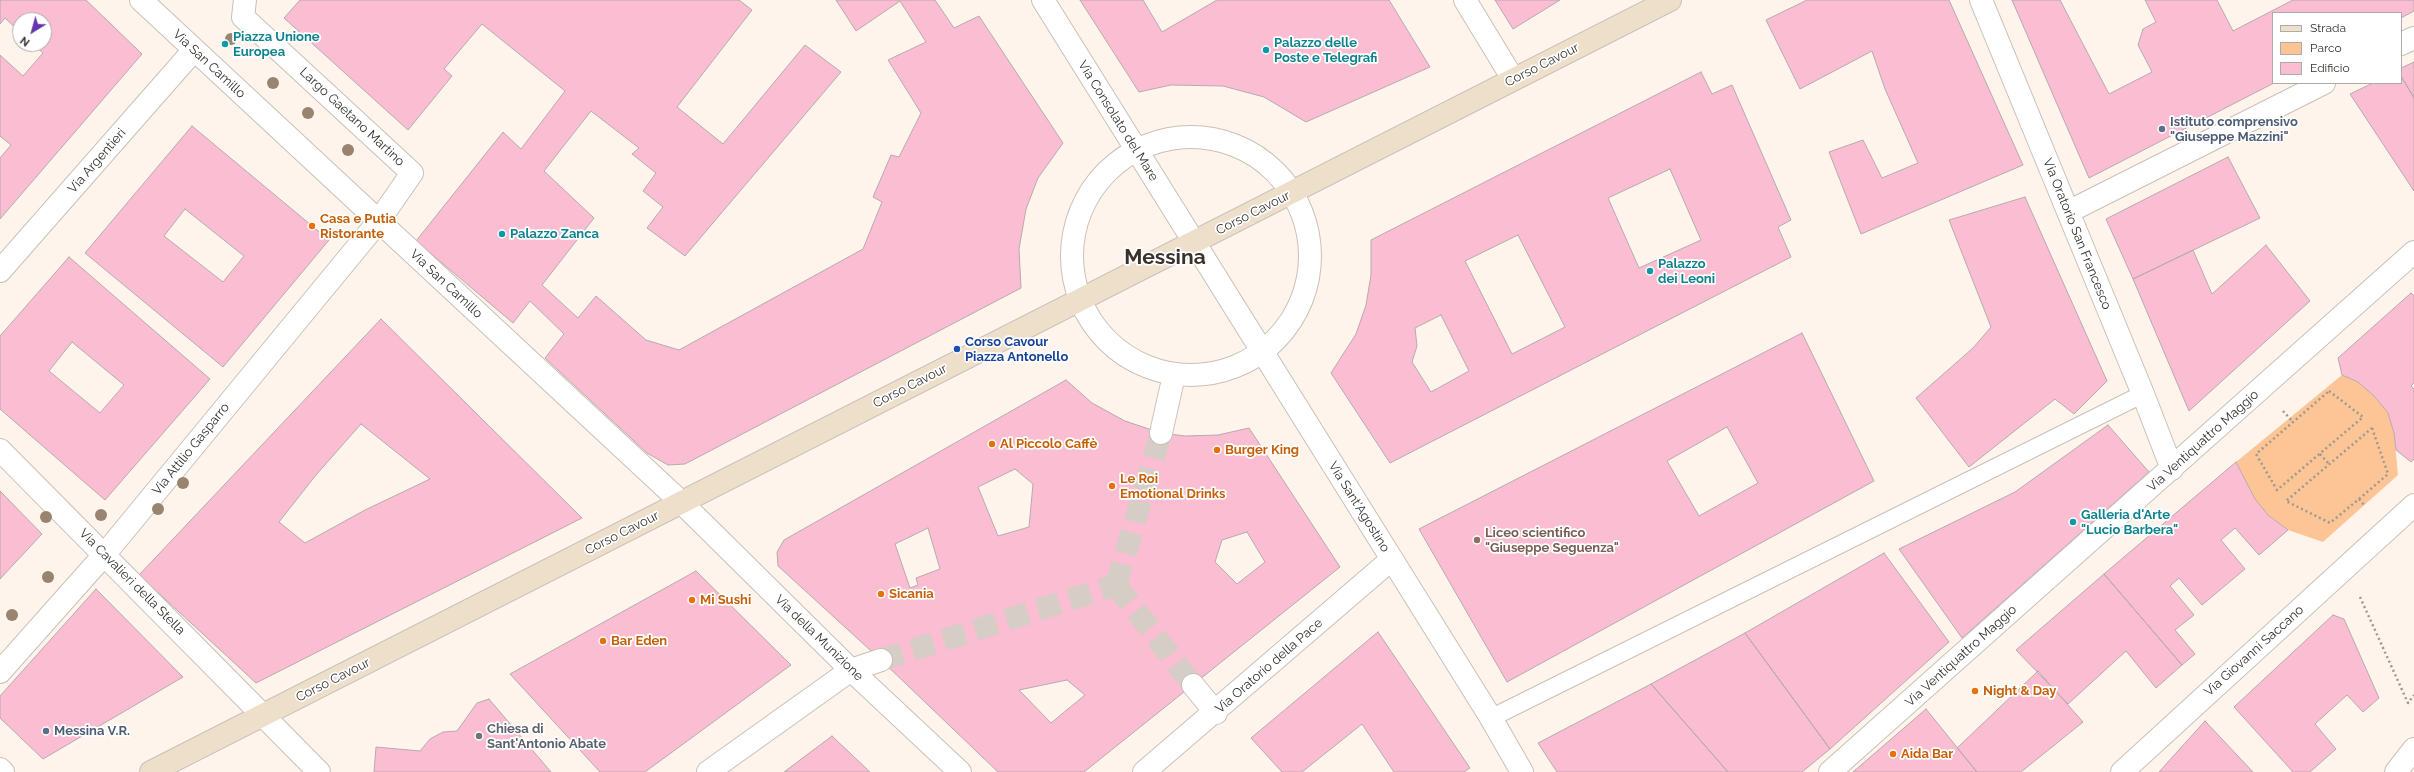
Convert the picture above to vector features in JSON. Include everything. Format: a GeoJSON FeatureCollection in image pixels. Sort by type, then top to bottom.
{"type":"FeatureCollection","features":[{"type":"Feature","properties":{"kind":"main road","name":"Corso Cavour"},"geometry":{"type":"LineString","coordinates":[[151,772],[1670,0]]}},
{"type":"Feature","properties":{"kind":"street","name":"Via San Camillo"},"geometry":{"type":"LineString","coordinates":[[141,0],[378,222],[681,502]]}},
{"type":"Feature","properties":{"kind":"street","name":"Largo Gaetano Martino"},"geometry":{"type":"LineString","coordinates":[[244,0],[243,17],[412,173],[378,222]]}},
{"type":"Feature","properties":{"kind":"street","name":"Via Consolato del Mare"},"geometry":{"type":"LineString","coordinates":[[1043,0],[1135,149],[1195,242]]}},
{"type":"Feature","properties":{"kind":"street"},"geometry":{"type":"LineString","coordinates":[[1465,0],[1513,79]]}},
{"type":"Feature","properties":{"kind":"street","name":"Via Oratorio San Francesco"},"geometry":{"type":"LineString","coordinates":[[1981,0],[2143,394],[2172,469]]}},
{"type":"Feature","properties":{"kind":"street"},"geometry":{"type":"LineString","coordinates":[[2402,44],[2414,38]]}},
{"type":"Feature","properties":{"kind":"street","name":"Via Argentieri"},"geometry":{"type":"LineString","coordinates":[[0,271],[194,50]]}},
{"type":"Feature","properties":{"kind":"street"},"geometry":{"type":"LineString","coordinates":[[2068,212],[2322,84]]}},
{"type":"Feature","properties":{"kind":"street"},"geometry":{"type":"LineString","coordinates":[[1181,136],[1224,140],[1271,166],[1293,192],[1312,250],[1308,284],[1288,328],[1262,353],[1226,371],[1174,374],[1133,360],[1102,335],[1080,299],[1072,267],[1076,220],[1098,180],[1135,149],[1181,136]]}},
{"type":"Feature","properties":{"kind":"street","name":"Via Attilio Gasparro"},"geometry":{"type":"LineString","coordinates":[[0,672],[104,555],[378,222]]}},
{"type":"Feature","properties":{"kind":"street","name":"Via Sant'Agostino"},"geometry":{"type":"LineString","coordinates":[[1195,242],[1262,353],[1491,718],[1522,772]]}},
{"type":"Feature","properties":{"kind":"street","name":"Via Ventiquattro Maggio"},"geometry":{"type":"LineString","coordinates":[[1830,772],[2414,252]]}},
{"type":"Feature","properties":{"kind":"street"},"geometry":{"type":"LineString","coordinates":[[1161,433],[1174,374]]}},
{"type":"Feature","properties":{"kind":"street","name":"Via Cavalieri della Stella"},"geometry":{"type":"LineString","coordinates":[[0,450],[319,772]]}},
{"type":"Feature","properties":{"kind":"street","name":"Via della Munizione"},"geometry":{"type":"LineString","coordinates":[[681,502],[851,670],[960,772]]}},
{"type":"Feature","properties":{"kind":"street","name":"Via Giovanni Saccano"},"geometry":{"type":"LineString","coordinates":[[2122,772],[2414,505]]}},
{"type":"Feature","properties":{"kind":"street","name":"Via Oratorio della Pace"},"geometry":{"type":"LineString","coordinates":[[1144,772],[1216,713],[1392,559]]}},
{"type":"Feature","properties":{"kind":"street"},"geometry":{"type":"LineString","coordinates":[[708,772],[851,670],[881,660]]}},
{"type":"Feature","properties":{"kind":"street"},"geometry":{"type":"LineString","coordinates":[[1193,685],[1216,713]]}},
{"type":"Feature","properties":{"kind":"street"},"geometry":{"type":"LineString","coordinates":[[2396,772],[2414,749]]}},
{"type":"Feature","properties":{"kind":"street"},"geometry":{"type":"LineString","coordinates":[[0,769],[3,772]]}},
{"type":"Feature","properties":{"kind":"lane"},"geometry":{"type":"LineString","coordinates":[[1491,718],[2143,394]]}},
{"type":"Feature","properties":{"kind":"path"},"geometry":{"type":"LineString","coordinates":[[2329,391],[2363,417],[2320,454],[2277,490],[2256,454],[2329,391]]}},
{"type":"Feature","properties":{"kind":"path"},"geometry":{"type":"LineString","coordinates":[[2372,428],[2388,474],[2330,523],[2286,501],[2329,464],[2372,428]]}},
{"type":"Feature","properties":{"kind":"path"},"geometry":{"type":"LineString","coordinates":[[2320,454],[2329,464]]}},
{"type":"Feature","properties":{"kind":"path"},"geometry":{"type":"LineString","coordinates":[[2366,592],[2360,597],[2408,703],[2414,696]]}},
{"type":"Feature","properties":{"kind":"green space"},"geometry":{"type":"Polygon","coordinates":[[[2342,375],[2358,382],[2374,396],[2388,413],[2394,433],[2398,475],[2323,542],[2288,530],[2268,515],[2255,499],[2236,462],[2342,375]]]}},
{"type":"Feature","properties":{"kind":"building"},"geometry":{"type":"Polygon","coordinates":[[[0,0],[86,0],[142,54],[0,219],[0,158],[11,145],[0,136],[0,55],[23,76],[43,53],[42,52],[52,52],[52,12],[12,12],[12,25],[5,18],[0,24],[0,0]]]}},
{"type":"Feature","properties":{"kind":"building","name":"Palazzo Zanca"},"geometry":{"type":"Polygon","coordinates":[[[300,0],[739,0],[752,10],[677,107],[723,144],[805,45],[841,72],[685,256],[647,228],[663,207],[643,191],[656,173],[632,154],[639,148],[591,111],[544,171],[594,218],[542,285],[578,318],[596,296],[646,340],[679,350],[863,249],[882,202],[873,197],[891,155],[899,157],[921,113],[888,60],[926,42],[900,1],[856,31],[836,0],[935,0],[954,28],[979,16],[1063,143],[1038,178],[1026,209],[1019,249],[1021,288],[685,464],[668,465],[647,453],[545,358],[564,334],[530,301],[513,323],[416,241],[503,132],[521,149],[565,91],[482,24],[444,69],[452,76],[408,130],[284,18],[300,0]]]}},
{"type":"Feature","properties":{"kind":"building","name":"Palazzo delle Poste e Telegrafi"},"geometry":{"type":"Polygon","coordinates":[[[1080,0],[1143,0],[1162,32],[1217,0],[1389,0],[1430,67],[1306,122],[1264,97],[1223,86],[1171,85],[1139,92],[1080,0]]]}},
{"type":"Feature","properties":{"kind":"building"},"geometry":{"type":"Polygon","coordinates":[[[1495,0],[1560,0],[1513,29],[1495,0]]]}},
{"type":"Feature","properties":{"kind":"building"},"geometry":{"type":"Polygon","coordinates":[[[1807,0],[1949,0],[2023,165],[1861,234],[1829,152],[1863,140],[1882,178],[1918,163],[1885,89],[1872,51],[1800,89],[1766,20],[1807,0]]]}},
{"type":"Feature","properties":{"kind":"building"},"geometry":{"type":"Polygon","coordinates":[[[2012,0],[2060,0],[2109,94],[2152,72],[2138,45],[2143,29],[2156,22],[2145,0],[2217,0],[2233,31],[2293,0],[2414,0],[2414,11],[2402,17],[2402,12],[2272,12],[2272,84],[2089,178],[2012,0]]]}},
{"type":"Feature","properties":{"kind":"building"},"geometry":{"type":"Polygon","coordinates":[[[2414,62],[2414,98],[2402,78],[2402,68],[2414,62]]]}},
{"type":"Feature","properties":{"kind":"building","name":"Palazzo dei Leoni"},"geometry":{"type":"Polygon","coordinates":[[[1701,72],[1712,94],[1732,85],[1791,220],[1778,227],[1791,257],[1390,463],[1331,373],[1356,334],[1366,305],[1371,275],[1371,240],[1701,72]],[[1670,169],[1608,198],[1639,268],[1701,240],[1670,169]],[[1518,235],[1465,261],[1512,354],[1565,327],[1518,235]],[[1441,315],[1415,328],[1417,346],[1412,362],[1431,392],[1469,371],[1441,315]]]}},
{"type":"Feature","properties":{"kind":"building"},"geometry":{"type":"Polygon","coordinates":[[[2402,78],[2414,98],[2414,191],[2350,94],[2371,84],[2402,84],[2402,78]]]}},
{"type":"Feature","properties":{"kind":"building"},"geometry":{"type":"Polygon","coordinates":[[[192,126],[329,240],[223,367],[85,253],[192,126]],[[185,209],[164,236],[223,282],[244,256],[185,209]]]}},
{"type":"Feature","properties":{"kind":"building"},"geometry":{"type":"Polygon","coordinates":[[[2228,157],[2260,218],[2133,279],[2106,219],[2228,157]]]}},
{"type":"Feature","properties":{"kind":"building"},"geometry":{"type":"Polygon","coordinates":[[[2025,197],[2107,381],[2074,414],[2055,399],[1969,467],[1916,398],[1973,348],[1991,327],[1949,220],[2025,197]]]}},
{"type":"Feature","properties":{"kind":"building"},"geometry":{"type":"Polygon","coordinates":[[[2266,245],[2310,301],[2189,411],[2133,279],[2193,250],[2212,294],[2266,245]]]}},
{"type":"Feature","properties":{"kind":"building"},"geometry":{"type":"Polygon","coordinates":[[[69,257],[210,379],[105,500],[0,409],[0,336],[69,257]],[[72,342],[49,371],[100,413],[124,385],[72,342]]]}},
{"type":"Feature","properties":{"kind":"building"},"geometry":{"type":"Polygon","coordinates":[[[2411,293],[2414,296],[2414,383],[2411,386],[2414,389],[2414,459],[2411,462],[2396,450],[2394,433],[2388,413],[2374,396],[2358,382],[2342,375],[2338,358],[2411,293]]]}},
{"type":"Feature","properties":{"kind":"building"},"geometry":{"type":"Polygon","coordinates":[[[381,319],[582,518],[256,683],[139,575],[381,319]],[[361,424],[316,475],[279,522],[305,543],[365,510],[430,479],[361,424]]]}},
{"type":"Feature","properties":{"kind":"building"},"geometry":{"type":"Polygon","coordinates":[[[1802,333],[1874,481],[1507,682],[1419,529],[1802,333]],[[1727,427],[1667,461],[1699,516],[1758,483],[1727,427]]]}},
{"type":"Feature","properties":{"kind":"building"},"geometry":{"type":"Polygon","coordinates":[[[1066,380],[1092,403],[1125,421],[1161,433],[1185,436],[1218,435],[1249,428],[1340,567],[1084,772],[998,772],[881,660],[778,566],[777,552],[784,540],[1066,380]],[[1015,469],[978,487],[998,536],[1029,527],[1033,484],[1015,469]],[[928,528],[895,544],[910,588],[918,585],[916,578],[940,569],[928,528]],[[1247,532],[1222,540],[1215,562],[1237,584],[1265,562],[1247,532]],[[1067,680],[1019,690],[1051,723],[1085,695],[1067,680]]]}},
{"type":"Feature","properties":{"kind":"building"},"geometry":{"type":"Polygon","coordinates":[[[2108,425],[2149,472],[1962,638],[1899,549],[2015,492],[2108,425]]]}},
{"type":"Feature","properties":{"kind":"building"},"geometry":{"type":"Polygon","coordinates":[[[2236,462],[2255,499],[2268,515],[2288,530],[2259,555],[2235,528],[2221,540],[2245,569],[2202,605],[2179,578],[2170,586],[2194,615],[2175,630],[2195,654],[2182,665],[2104,574],[2236,462]]]}},
{"type":"Feature","properties":{"kind":"building"},"geometry":{"type":"Polygon","coordinates":[[[0,491],[42,534],[0,579],[0,491]]]}},
{"type":"Feature","properties":{"kind":"building"},"geometry":{"type":"Polygon","coordinates":[[[1884,553],[1949,642],[1830,749],[1745,633],[1884,553]]]}},
{"type":"Feature","properties":{"kind":"building"},"geometry":{"type":"Polygon","coordinates":[[[696,571],[791,665],[645,772],[600,772],[510,674],[696,571]]]}},
{"type":"Feature","properties":{"kind":"building"},"geometry":{"type":"Polygon","coordinates":[[[2104,574],[2182,665],[2156,688],[2126,651],[2068,704],[2016,650],[2104,574]]]}},
{"type":"Feature","properties":{"kind":"building"},"geometry":{"type":"Polygon","coordinates":[[[96,589],[183,677],[43,759],[0,718],[0,696],[96,589]]]}},
{"type":"Feature","properties":{"kind":"building"},"geometry":{"type":"Polygon","coordinates":[[[2333,615],[2344,619],[2379,698],[2363,712],[2347,695],[2315,724],[2336,749],[2310,772],[2293,772],[2234,707],[2333,615]]]}},
{"type":"Feature","properties":{"kind":"building"},"geometry":{"type":"Polygon","coordinates":[[[1378,632],[1470,768],[1464,772],[1394,772],[1362,724],[1302,772],[1282,772],[1251,738],[1378,632]]]}},
{"type":"Feature","properties":{"kind":"building"},"geometry":{"type":"Polygon","coordinates":[[[1745,633],[1830,749],[1802,772],[1728,772],[1651,684],[1745,633]]]}},
{"type":"Feature","properties":{"kind":"building"},"geometry":{"type":"Polygon","coordinates":[[[2038,671],[2083,722],[2021,772],[1977,772],[1957,748],[2038,671]]]}},
{"type":"Feature","properties":{"kind":"building"},"geometry":{"type":"Polygon","coordinates":[[[1651,684],[1728,772],[1557,772],[1538,743],[1651,684]]]}},
{"type":"Feature","properties":{"kind":"building","name":"Chiesa di Sant'Antonio Abate"},"geometry":{"type":"Polygon","coordinates":[[[489,699],[551,772],[374,772],[376,747],[420,751],[430,739],[443,732],[457,731],[477,703],[489,699]]]}},
{"type":"Feature","properties":{"kind":"building"},"geometry":{"type":"Polygon","coordinates":[[[1926,709],[1977,772],[1853,772],[1926,709]]]}},
{"type":"Feature","properties":{"kind":"building"},"geometry":{"type":"Polygon","coordinates":[[[2205,721],[2253,772],[2159,772],[2205,721]]]}},
{"type":"Feature","properties":{"kind":"building"},"geometry":{"type":"Polygon","coordinates":[[[832,736],[870,772],[784,772],[832,736]]]}},
{"type":"Feature","properties":{"kind":"tunnel"},"geometry":{"type":"LineString","coordinates":[[1116,585],[1161,433]]}},
{"type":"Feature","properties":{"kind":"tunnel"},"geometry":{"type":"LineString","coordinates":[[1116,585],[1193,685]]}},
{"type":"Feature","properties":{"kind":"tunnel"},"geometry":{"type":"LineString","coordinates":[[881,660],[1116,585]]}},
{"type":"Feature","properties":{"kind":"place","name":"Piazza Unione Europea"},"geometry":{"type":"Point","coordinates":[225,44]}},
{"type":"Feature","properties":{"kind":"place","name":"Palazzo delle Poste e Telegrafi"},"geometry":{"type":"Point","coordinates":[1266,50]}},
{"type":"Feature","properties":{"kind":"place","name":"Istituto comprensivo \"Giuseppe Mazzini\""},"geometry":{"type":"Point","coordinates":[2162,129]}},
{"type":"Feature","properties":{"kind":"place","name":"Casa e Putia Ristorante"},"geometry":{"type":"Point","coordinates":[312,226]}},
{"type":"Feature","properties":{"kind":"place","name":"Palazzo Zanca"},"geometry":{"type":"Point","coordinates":[502,234]}},
{"type":"Feature","properties":{"kind":"place","name":"Palazzo dei Leoni"},"geometry":{"type":"Point","coordinates":[1650,271]}},
{"type":"Feature","properties":{"kind":"place","name":"Corso Cavour Piazza Antonello"},"geometry":{"type":"Point","coordinates":[957,349]}},
{"type":"Feature","properties":{"kind":"place","name":"Al Piccolo Caffè"},"geometry":{"type":"Point","coordinates":[992,444]}},
{"type":"Feature","properties":{"kind":"place","name":"Burger King"},"geometry":{"type":"Point","coordinates":[1217,450]}},
{"type":"Feature","properties":{"kind":"place","name":"Le Roi Emotional Drinks"},"geometry":{"type":"Point","coordinates":[1112,486]}},
{"type":"Feature","properties":{"kind":"place","name":"Galleria d'Arte \"Lucio Barbera\""},"geometry":{"type":"Point","coordinates":[2073,522]}},
{"type":"Feature","properties":{"kind":"place","name":"Liceo scientifico \"Giuseppe Seguenza\""},"geometry":{"type":"Point","coordinates":[1477,540]}},
{"type":"Feature","properties":{"kind":"place","name":"Sicania"},"geometry":{"type":"Point","coordinates":[881,594]}},
{"type":"Feature","properties":{"kind":"place","name":"Mi Sushi"},"geometry":{"type":"Point","coordinates":[692,600]}},
{"type":"Feature","properties":{"kind":"place","name":"Bar Eden"},"geometry":{"type":"Point","coordinates":[603,641]}},
{"type":"Feature","properties":{"kind":"place","name":"Night & Day"},"geometry":{"type":"Point","coordinates":[1975,691]}},
{"type":"Feature","properties":{"kind":"place","name":"Messina V.R."},"geometry":{"type":"Point","coordinates":[46,731]}},
{"type":"Feature","properties":{"kind":"place","name":"Chiesa di Sant'Antonio Abate"},"geometry":{"type":"Point","coordinates":[479,736]}},
{"type":"Feature","properties":{"kind":"place","name":"Aida Bar"},"geometry":{"type":"Point","coordinates":[1893,754]}},
{"type":"Feature","properties":{"kind":"district","name":"Messina"},"geometry":{"type":"Point","coordinates":[1165,258]}}]}
